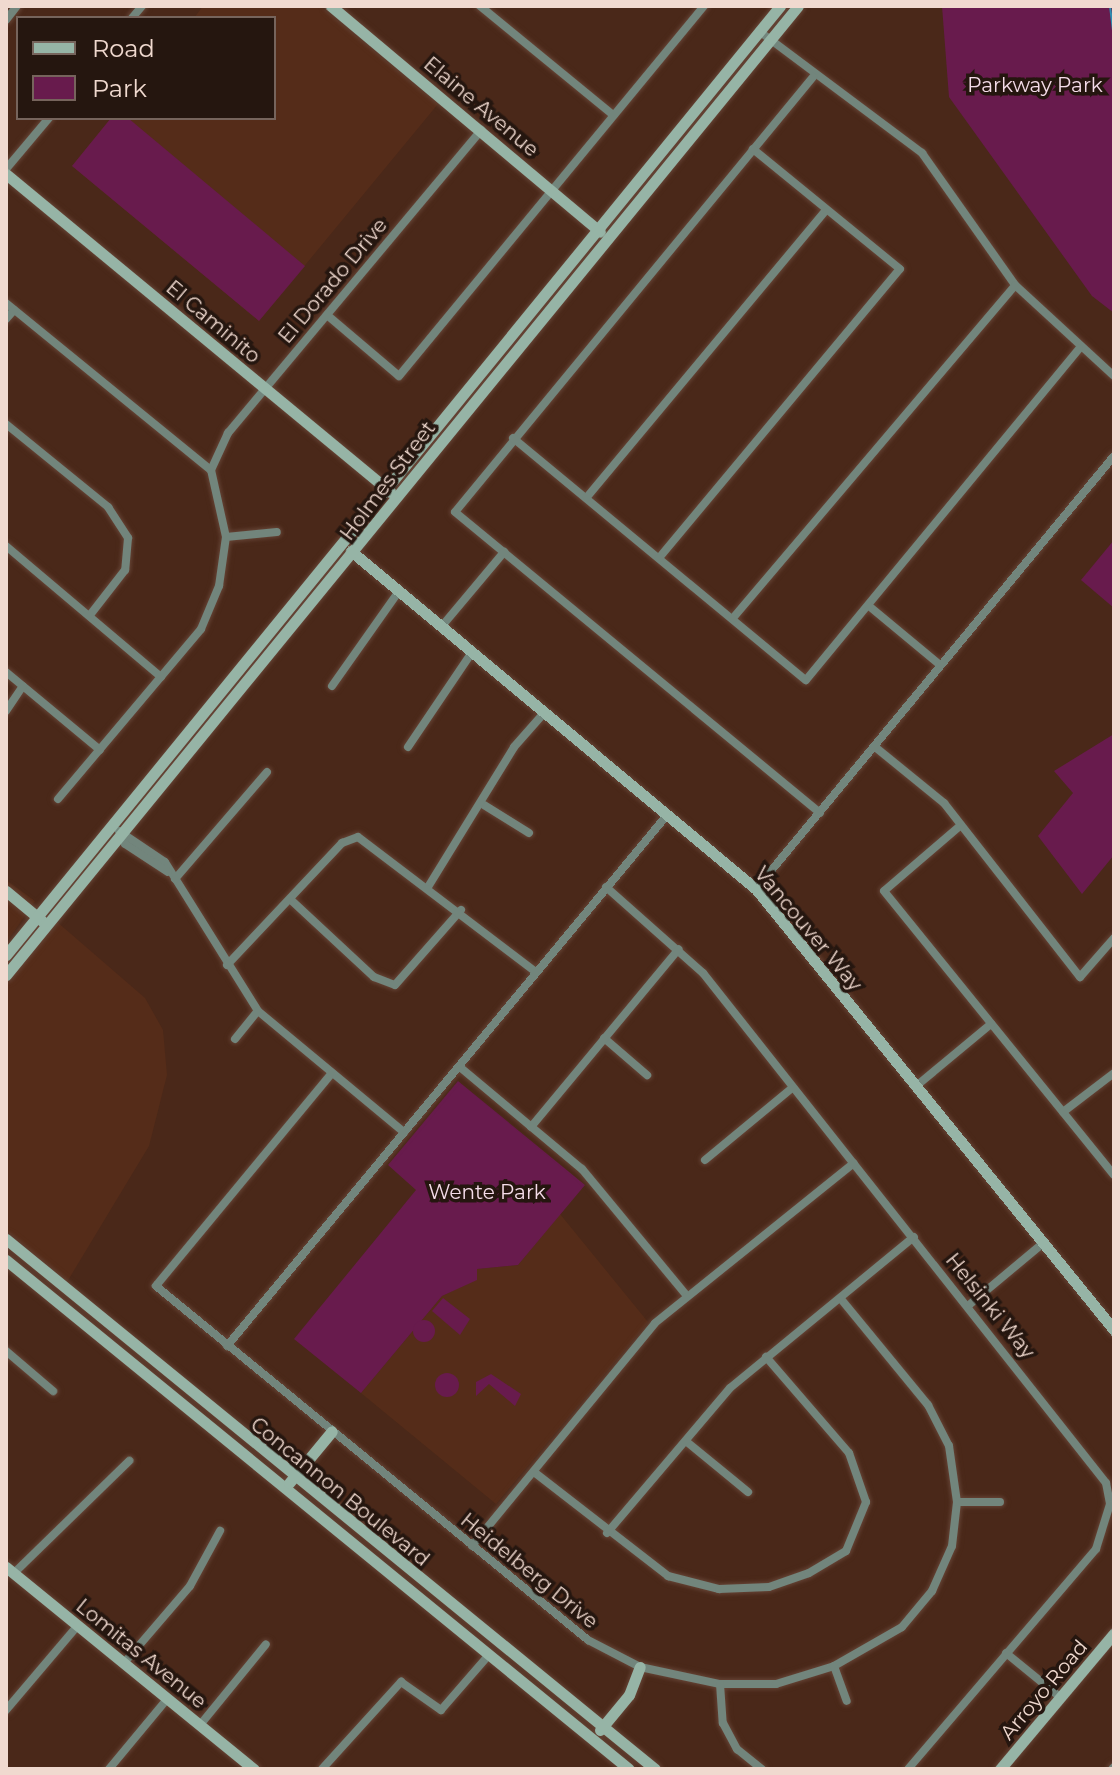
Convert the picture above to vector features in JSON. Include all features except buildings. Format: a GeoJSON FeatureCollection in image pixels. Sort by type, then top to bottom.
{"type":"FeatureCollection","features":[{"type":"Feature","properties":{"kind":"main road","name":"Elaine Avenue"},"geometry":{"type":"LineString","coordinates":[[331,6],[607,237]]}},
{"type":"Feature","properties":{"kind":"main road","name":"Holmes Street"},"geometry":{"type":"LineString","coordinates":[[6,975],[48,926],[118,830],[386,490],[780,6]]}},
{"type":"Feature","properties":{"kind":"main road","name":"Holmes Street"},"geometry":{"type":"LineString","coordinates":[[6,955],[356,555],[397,497],[798,6]]}},
{"type":"Feature","properties":{"kind":"main road","name":"El Caminito"},"geometry":{"type":"LineString","coordinates":[[6,171],[397,497]]}},
{"type":"Feature","properties":{"kind":"main road","name":"Vancouver Way"},"geometry":{"type":"LineString","coordinates":[[344,546],[756,889],[1114,1330]]}},
{"type":"Feature","properties":{"kind":"main road"},"geometry":{"type":"LineString","coordinates":[[6,891],[48,926]]}},
{"type":"Feature","properties":{"kind":"main road","name":"Concannon Boulevard"},"geometry":{"type":"LineString","coordinates":[[6,1239],[293,1478],[655,1769]]}},
{"type":"Feature","properties":{"kind":"main road","name":"Concannon Boulevard"},"geometry":{"type":"LineString","coordinates":[[6,1260],[282,1491],[629,1769]]}},
{"type":"Feature","properties":{"kind":"main road"},"geometry":{"type":"LineString","coordinates":[[282,1491],[332,1431]]}},
{"type":"Feature","properties":{"kind":"main road","name":"Lomitas Avenue"},"geometry":{"type":"LineString","coordinates":[[10,1570],[254,1769]]}},
{"type":"Feature","properties":{"kind":"main road","name":"Arroyo Road"},"geometry":{"type":"LineString","coordinates":[[1000,1769],[1114,1633]]}},
{"type":"Feature","properties":{"kind":"main road"},"geometry":{"type":"LineString","coordinates":[[593,1739],[629,1695],[640,1667]]}},
{"type":"Feature","properties":{"kind":"street"},"geometry":{"type":"LineString","coordinates":[[6,20],[17,6]]}},
{"type":"Feature","properties":{"kind":"street"},"geometry":{"type":"LineString","coordinates":[[480,6],[613,115]]}},
{"type":"Feature","properties":{"kind":"street"},"geometry":{"type":"LineString","coordinates":[[327,315],[399,376],[704,6]]}},
{"type":"Feature","properties":{"kind":"street"},"geometry":{"type":"LineString","coordinates":[[759,31],[813,77],[922,153],[1015,285],[1079,349],[1114,376]]}},
{"type":"Feature","properties":{"kind":"street"},"geometry":{"type":"LineString","coordinates":[[813,77],[455,512],[820,813]]}},
{"type":"Feature","properties":{"kind":"street"},"geometry":{"type":"LineString","coordinates":[[6,171],[47,120]]}},
{"type":"Feature","properties":{"kind":"street","name":"El Dorado Drive"},"geometry":{"type":"LineString","coordinates":[[211,470],[228,433],[481,130]]}},
{"type":"Feature","properties":{"kind":"street"},"geometry":{"type":"LineString","coordinates":[[659,558],[900,269],[753,149]]}},
{"type":"Feature","properties":{"kind":"street"},"geometry":{"type":"LineString","coordinates":[[587,497],[826,210]]}},
{"type":"Feature","properties":{"kind":"street"},"geometry":{"type":"LineString","coordinates":[[733,618],[1015,285]]}},
{"type":"Feature","properties":{"kind":"street"},"geometry":{"type":"LineString","coordinates":[[6,303],[211,470],[226,537],[219,586],[201,629],[58,799]]}},
{"type":"Feature","properties":{"kind":"street"},"geometry":{"type":"LineString","coordinates":[[6,319],[14,310]]}},
{"type":"Feature","properties":{"kind":"street"},"geometry":{"type":"LineString","coordinates":[[513,438],[806,680],[1079,349]]}},
{"type":"Feature","properties":{"kind":"street"},"geometry":{"type":"LineString","coordinates":[[6,424],[108,507],[128,538],[125,570],[90,615]]}},
{"type":"Feature","properties":{"kind":"street"},"geometry":{"type":"LineString","coordinates":[[756,889],[1114,456]]}},
{"type":"Feature","properties":{"kind":"street"},"geometry":{"type":"LineString","coordinates":[[226,537],[277,532]]}},
{"type":"Feature","properties":{"kind":"street"},"geometry":{"type":"LineString","coordinates":[[6,546],[161,677]]}},
{"type":"Feature","properties":{"kind":"street"},"geometry":{"type":"LineString","coordinates":[[442,626],[504,552]]}},
{"type":"Feature","properties":{"kind":"street"},"geometry":{"type":"LineString","coordinates":[[332,686],[399,591]]}},
{"type":"Feature","properties":{"kind":"street"},"geometry":{"type":"LineString","coordinates":[[869,606],[940,665]]}},
{"type":"Feature","properties":{"kind":"street"},"geometry":{"type":"LineString","coordinates":[[408,747],[472,652]]}},
{"type":"Feature","properties":{"kind":"street"},"geometry":{"type":"LineString","coordinates":[[6,672],[100,750]]}},
{"type":"Feature","properties":{"kind":"street"},"geometry":{"type":"LineString","coordinates":[[6,711],[23,686]]}},
{"type":"Feature","properties":{"kind":"street"},"geometry":{"type":"LineString","coordinates":[[428,887],[484,805],[514,747],[544,713]]}},
{"type":"Feature","properties":{"kind":"street"},"geometry":{"type":"LineString","coordinates":[[875,747],[961,825],[1080,977],[1114,938]]}},
{"type":"Feature","properties":{"kind":"street"},"geometry":{"type":"LineString","coordinates":[[172,876],[267,772]]}},
{"type":"Feature","properties":{"kind":"street"},"geometry":{"type":"LineString","coordinates":[[484,805],[529,833]]}},
{"type":"Feature","properties":{"kind":"street"},"geometry":{"type":"LineString","coordinates":[[227,1346],[461,1068],[536,972],[667,815]]}},
{"type":"Feature","properties":{"kind":"street"},"geometry":{"type":"LineString","coordinates":[[961,825],[884,891],[1114,1175]]}},
{"type":"Feature","properties":{"kind":"street"},"geometry":{"type":"LineString","coordinates":[[118,830],[165,862],[258,1011],[404,1132]]}},
{"type":"Feature","properties":{"kind":"street"},"geometry":{"type":"LineString","coordinates":[[227,965],[342,843],[358,837],[461,910],[536,972]]}},
{"type":"Feature","properties":{"kind":"street","name":"Helsinki Way"},"geometry":{"type":"LineString","coordinates":[[606,887],[679,949],[1095,1461],[1112,1504],[1096,1549],[908,1769]]}},
{"type":"Feature","properties":{"kind":"street"},"geometry":{"type":"LineString","coordinates":[[291,900],[374,977],[395,985],[461,910]]}},
{"type":"Feature","properties":{"kind":"street"},"geometry":{"type":"LineString","coordinates":[[531,1127],[679,949]]}},
{"type":"Feature","properties":{"kind":"street"},"geometry":{"type":"LineString","coordinates":[[235,1039],[258,1011]]}},
{"type":"Feature","properties":{"kind":"street"},"geometry":{"type":"LineString","coordinates":[[915,1087],[991,1024]]}},
{"type":"Feature","properties":{"kind":"street"},"geometry":{"type":"LineString","coordinates":[[604,1038],[647,1075]]}},
{"type":"Feature","properties":{"kind":"street"},"geometry":{"type":"LineString","coordinates":[[461,1068],[582,1169],[687,1296]]}},
{"type":"Feature","properties":{"kind":"street","name":"Heidelberg Drive"},"geometry":{"type":"LineString","coordinates":[[332,1073],[156,1286],[588,1640],[640,1667],[720,1684],[776,1684],[834,1666],[902,1627],[932,1591],[952,1546],[957,1502],[949,1446],[928,1405],[841,1299]]}},
{"type":"Feature","properties":{"kind":"street"},"geometry":{"type":"LineString","coordinates":[[1063,1112],[1114,1073]]}},
{"type":"Feature","properties":{"kind":"street"},"geometry":{"type":"LineString","coordinates":[[705,1160],[792,1088]]}},
{"type":"Feature","properties":{"kind":"street"},"geometry":{"type":"LineString","coordinates":[[472,1546],[655,1323],[854,1163]]}},
{"type":"Feature","properties":{"kind":"street"},"geometry":{"type":"LineString","coordinates":[[607,1533],[766,1357],[914,1237]]}},
{"type":"Feature","properties":{"kind":"street"},"geometry":{"type":"LineString","coordinates":[[969,1305],[1042,1244]]}},
{"type":"Feature","properties":{"kind":"street"},"geometry":{"type":"LineString","coordinates":[[6,1351],[53,1391]]}},
{"type":"Feature","properties":{"kind":"street"},"geometry":{"type":"LineString","coordinates":[[534,1472],[607,1533],[668,1576],[719,1589],[769,1587],[846,1551],[866,1502],[860,1477],[766,1357]]}},
{"type":"Feature","properties":{"kind":"street"},"geometry":{"type":"LineString","coordinates":[[687,1442],[748,1492]]}},
{"type":"Feature","properties":{"kind":"street"},"geometry":{"type":"LineString","coordinates":[[10,1570],[129,1461]]}},
{"type":"Feature","properties":{"kind":"street"},"geometry":{"type":"LineString","coordinates":[[957,1502],[1000,1502]]}},
{"type":"Feature","properties":{"kind":"street"},"geometry":{"type":"LineString","coordinates":[[124,1663],[190,1586],[220,1531]]}},
{"type":"Feature","properties":{"kind":"street"},"geometry":{"type":"LineString","coordinates":[[6,1710],[78,1625]]}},
{"type":"Feature","properties":{"kind":"street"},"geometry":{"type":"LineString","coordinates":[[200,1725],[266,1644]]}},
{"type":"Feature","properties":{"kind":"street"},"geometry":{"type":"LineString","coordinates":[[1006,1653],[1061,1698]]}},
{"type":"Feature","properties":{"kind":"street"},"geometry":{"type":"LineString","coordinates":[[322,1769],[390,1690],[410,1685],[441,1710],[488,1656]]}},
{"type":"Feature","properties":{"kind":"street"},"geometry":{"type":"LineString","coordinates":[[834,1666],[847,1701]]}},
{"type":"Feature","properties":{"kind":"street"},"geometry":{"type":"LineString","coordinates":[[720,1684],[723,1723],[737,1749],[762,1769]]}},
{"type":"Feature","properties":{"kind":"street"},"geometry":{"type":"LineString","coordinates":[[109,1769],[168,1698]]}},
{"type":"Feature","properties":{"kind":"shaded area"},"geometry":{"type":"Polygon","coordinates":[[[203,6],[320,6],[438,104],[259,321],[72,166],[109,120],[276,120],[276,16],[196,16],[203,6]]]}},
{"type":"Feature","properties":{"kind":"shaded area"},"geometry":{"type":"Polygon","coordinates":[[[6,880],[35,901],[6,943],[6,880]]]}},
{"type":"Feature","properties":{"kind":"shaded area"},"geometry":{"type":"Polygon","coordinates":[[[56,921],[145,998],[163,1030],[167,1075],[149,1146],[67,1282],[6,1230],[6,981],[56,921]]]}},
{"type":"Feature","properties":{"kind":"shaded area"},"geometry":{"type":"Polygon","coordinates":[[[560,1214],[648,1322],[496,1504],[361,1393],[442,1296],[475,1280],[476,1269],[518,1265],[560,1214]]]}},
{"type":"Feature","properties":{"kind":"green space","name":"Parkway Park"},"geometry":{"type":"Polygon","coordinates":[[[942,6],[1114,6],[1114,313],[1092,296],[949,97],[942,6]]]}},
{"type":"Feature","properties":{"kind":"green space"},"geometry":{"type":"Polygon","coordinates":[[[109,120],[130,120],[305,266],[259,321],[72,166],[109,120]]]}},
{"type":"Feature","properties":{"kind":"green space"},"geometry":{"type":"Polygon","coordinates":[[[1114,540],[1114,608],[1081,580],[1114,540]]]}},
{"type":"Feature","properties":{"kind":"green space"},"geometry":{"type":"Polygon","coordinates":[[[1114,734],[1114,855],[1082,894],[1038,836],[1073,793],[1054,771],[1114,734]]]}},
{"type":"Feature","properties":{"kind":"green space","name":"Wente Park"},"geometry":{"type":"Polygon","coordinates":[[[458,1081],[585,1185],[518,1265],[477,1269],[477,1280],[442,1296],[361,1393],[294,1339],[416,1190],[388,1165],[458,1081]]]}},
{"type":"Feature","properties":{"kind":"green space"},"geometry":{"type":"Polygon","coordinates":[[[443,1298],[470,1319],[460,1335],[432,1311],[443,1298]]]}},
{"type":"Feature","properties":{"kind":"green space"},"geometry":{"type":"Polygon","coordinates":[[[424,1320],[432,1323],[435,1331],[432,1339],[424,1342],[416,1339],[413,1331],[416,1323],[424,1320]]]}},
{"type":"Feature","properties":{"kind":"green space"},"geometry":{"type":"Polygon","coordinates":[[[447,1373],[455,1377],[459,1385],[455,1393],[447,1397],[439,1393],[435,1385],[439,1377],[447,1373]]]}},
{"type":"Feature","properties":{"kind":"green space"},"geometry":{"type":"Polygon","coordinates":[[[491,1374],[521,1394],[515,1406],[489,1384],[476,1396],[476,1382],[491,1374]]]}},
{"type":"Feature","properties":{"kind":"waterway"},"geometry":{"type":"LineString","coordinates":[[1110,6],[1114,38]]}}]}
